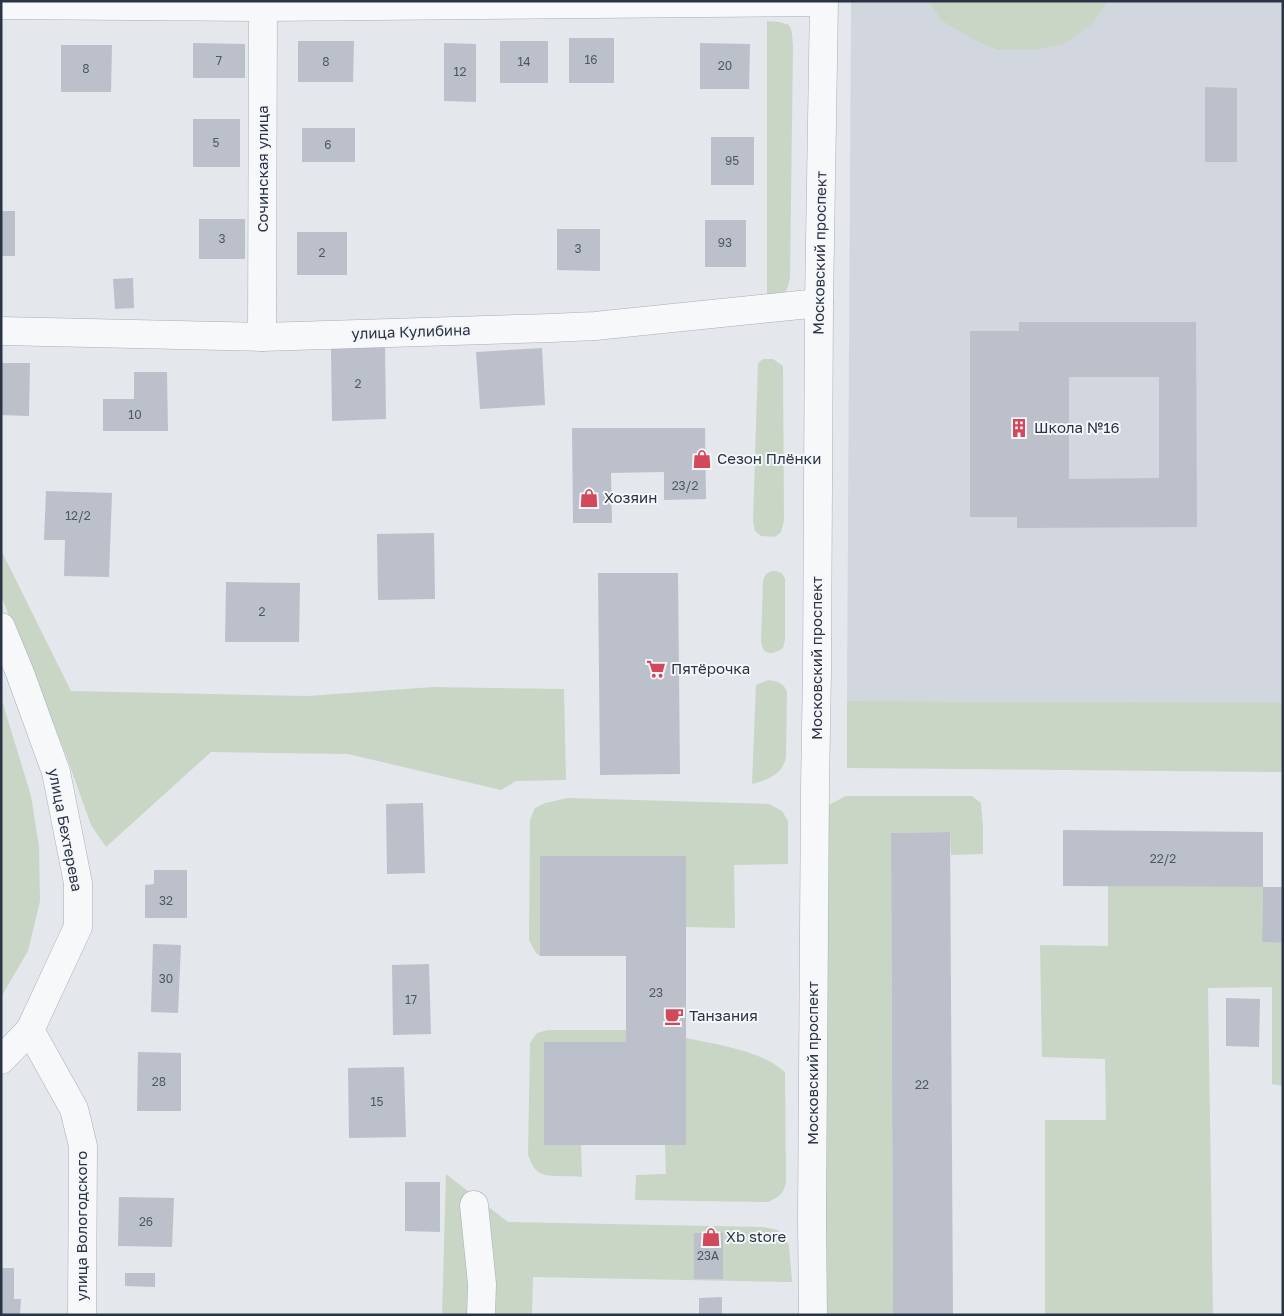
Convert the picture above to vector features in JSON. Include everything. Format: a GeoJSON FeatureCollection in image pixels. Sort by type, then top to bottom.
{"type":"FeatureCollection","features":[{"type":"Feature","properties":{"kind":"street"},"geometry":{"type":"LineString","coordinates":[[1,5],[824,2]]}},
{"type":"Feature","properties":{"kind":"street","name":"Московский проспект"},"geometry":{"type":"LineString","coordinates":[[813,1315],[812,1208],[819,303],[824,2]]}},
{"type":"Feature","properties":{"kind":"street","name":"Сочинская улица"},"geometry":{"type":"LineString","coordinates":[[262,337],[263,4]]}},
{"type":"Feature","properties":{"kind":"street","name":"улица Кулибина"},"geometry":{"type":"LineString","coordinates":[[1,331],[262,337],[551,328],[595,326],[819,303]]}},
{"type":"Feature","properties":{"kind":"street","name":"улица Бехтерева"},"geometry":{"type":"LineString","coordinates":[[1,627],[56,772],[78,883],[78,927],[30,1030],[1,1060]]}},
{"type":"Feature","properties":{"kind":"street","name":"улица Вологодского"},"geometry":{"type":"LineString","coordinates":[[30,1030],[74,1109],[83,1146],[82,1315]]}},
{"type":"Feature","properties":{"kind":"street"},"geometry":{"type":"LineString","coordinates":[[474,1205],[482,1284],[481,1315]]}},
{"type":"Feature","properties":{"kind":"shaded area"},"geometry":{"type":"Polygon","coordinates":[[[851,1],[1283,1],[1283,702],[847,701],[851,1]]]}},
{"type":"Feature","properties":{"kind":"green space"},"geometry":{"type":"Polygon","coordinates":[[[929,1],[1108,1],[1093,23],[1064,44],[1033,50],[998,50],[972,39],[941,20],[929,1]]]}},
{"type":"Feature","properties":{"kind":"green space"},"geometry":{"type":"Polygon","coordinates":[[[767,21],[789,25],[792,32],[793,46],[790,278],[784,295],[767,295],[767,21]]]}},
{"type":"Feature","properties":{"kind":"green space"},"geometry":{"type":"Polygon","coordinates":[[[763,359],[773,359],[783,366],[784,520],[781,532],[775,537],[761,536],[755,531],[753,522],[758,363],[763,359]]]}},
{"type":"Feature","properties":{"kind":"green space"},"geometry":{"type":"Polygon","coordinates":[[[1,550],[71,691],[307,696],[433,687],[564,689],[566,780],[516,781],[501,790],[348,754],[211,752],[106,847],[91,825],[66,755],[1,596],[1,550]]]}},
{"type":"Feature","properties":{"kind":"green space"},"geometry":{"type":"Polygon","coordinates":[[[773,571],[783,575],[785,579],[785,640],[783,648],[769,653],[764,650],[761,642],[763,581],[766,574],[773,571]]]}},
{"type":"Feature","properties":{"kind":"green space"},"geometry":{"type":"Polygon","coordinates":[[[768,680],[780,683],[787,692],[786,757],[782,768],[778,772],[752,784],[756,685],[768,680]]]}},
{"type":"Feature","properties":{"kind":"green space"},"geometry":{"type":"Polygon","coordinates":[[[1,697],[31,796],[39,847],[40,901],[28,951],[1,997],[1,697]]]}},
{"type":"Feature","properties":{"kind":"green space"},"geometry":{"type":"Polygon","coordinates":[[[847,701],[1283,702],[1283,772],[847,768],[847,701]]]}},
{"type":"Feature","properties":{"kind":"green space"},"geometry":{"type":"Polygon","coordinates":[[[846,796],[972,796],[981,803],[983,854],[951,855],[950,832],[891,833],[893,1315],[823,1315],[823,808],[846,796]]]}},
{"type":"Feature","properties":{"kind":"green space"},"geometry":{"type":"Polygon","coordinates":[[[568,798],[769,804],[782,811],[788,821],[788,864],[734,865],[735,928],[686,927],[686,856],[540,857],[540,956],[536,953],[529,940],[530,820],[535,808],[545,803],[568,798]]]}},
{"type":"Feature","properties":{"kind":"green space"},"geometry":{"type":"Polygon","coordinates":[[[1108,886],[1263,887],[1262,942],[1283,943],[1283,1086],[1272,1084],[1272,987],[1208,988],[1213,1315],[1045,1315],[1045,1120],[1106,1120],[1105,1059],[1042,1057],[1040,945],[1108,946],[1108,886]]]}},
{"type":"Feature","properties":{"kind":"green space"},"geometry":{"type":"Polygon","coordinates":[[[548,1030],[626,1030],[626,1042],[544,1042],[544,1145],[581,1145],[582,1177],[550,1176],[539,1173],[528,1155],[530,1043],[537,1033],[548,1030]]]}},
{"type":"Feature","properties":{"kind":"green space"},"geometry":{"type":"Polygon","coordinates":[[[686,1038],[749,1053],[771,1062],[785,1072],[786,1182],[784,1190],[780,1195],[768,1202],[635,1200],[636,1175],[666,1174],[665,1145],[686,1145],[686,1038]]]}},
{"type":"Feature","properties":{"kind":"green space"},"geometry":{"type":"Polygon","coordinates":[[[446,1174],[508,1222],[763,1227],[778,1230],[789,1245],[792,1282],[533,1277],[532,1315],[442,1315],[446,1174]]]}},
{"type":"Feature","properties":{"kind":"building"},"geometry":{"type":"Polygon","coordinates":[[[569,38],[614,38],[614,83],[569,83],[569,38]]]}},
{"type":"Feature","properties":{"kind":"building"},"geometry":{"type":"Polygon","coordinates":[[[298,41],[354,41],[353,82],[298,82],[298,41]]]}},
{"type":"Feature","properties":{"kind":"building"},"geometry":{"type":"Polygon","coordinates":[[[500,41],[548,41],[548,83],[500,83],[500,41]]]}},
{"type":"Feature","properties":{"kind":"building"},"geometry":{"type":"Polygon","coordinates":[[[193,43],[245,44],[245,78],[193,78],[193,43]]]}},
{"type":"Feature","properties":{"kind":"building"},"geometry":{"type":"Polygon","coordinates":[[[444,43],[476,44],[476,102],[444,101],[444,43]]]}},
{"type":"Feature","properties":{"kind":"building"},"geometry":{"type":"Polygon","coordinates":[[[700,43],[750,44],[749,89],[700,89],[700,43]]]}},
{"type":"Feature","properties":{"kind":"building"},"geometry":{"type":"Polygon","coordinates":[[[61,45],[112,45],[111,92],[61,92],[61,45]]]}},
{"type":"Feature","properties":{"kind":"building"},"geometry":{"type":"Polygon","coordinates":[[[1205,87],[1237,88],[1237,162],[1205,162],[1205,87]]]}},
{"type":"Feature","properties":{"kind":"building"},"geometry":{"type":"Polygon","coordinates":[[[193,119],[240,119],[240,167],[193,167],[193,119]]]}},
{"type":"Feature","properties":{"kind":"building"},"geometry":{"type":"Polygon","coordinates":[[[302,128],[355,128],[355,162],[302,162],[302,128]]]}},
{"type":"Feature","properties":{"kind":"building"},"geometry":{"type":"Polygon","coordinates":[[[711,137],[754,137],[754,185],[711,185],[711,137]]]}},
{"type":"Feature","properties":{"kind":"building"},"geometry":{"type":"Polygon","coordinates":[[[1,211],[15,211],[15,256],[1,256],[1,211]]]}},
{"type":"Feature","properties":{"kind":"building"},"geometry":{"type":"Polygon","coordinates":[[[199,219],[245,219],[245,259],[199,259],[199,219]]]}},
{"type":"Feature","properties":{"kind":"building"},"geometry":{"type":"Polygon","coordinates":[[[705,220],[746,220],[746,267],[705,267],[705,220]]]}},
{"type":"Feature","properties":{"kind":"building"},"geometry":{"type":"Polygon","coordinates":[[[557,229],[600,229],[600,271],[557,270],[557,229]]]}},
{"type":"Feature","properties":{"kind":"building"},"geometry":{"type":"Polygon","coordinates":[[[297,232],[347,232],[347,275],[297,275],[297,232]]]}},
{"type":"Feature","properties":{"kind":"building"},"geometry":{"type":"Polygon","coordinates":[[[133,278],[134,308],[115,309],[113,279],[133,278]]]}},
{"type":"Feature","properties":{"kind":"building","name":"Школа №16"},"geometry":{"type":"Polygon","coordinates":[[[1019,322],[1196,322],[1197,527],[1017,528],[1017,517],[970,517],[970,331],[1019,331],[1019,322]],[[1069,377],[1069,479],[1159,478],[1159,377],[1069,377]]]}},
{"type":"Feature","properties":{"kind":"building"},"geometry":{"type":"Polygon","coordinates":[[[385,347],[386,419],[332,421],[331,348],[385,347]]]}},
{"type":"Feature","properties":{"kind":"building"},"geometry":{"type":"Polygon","coordinates":[[[542,348],[545,405],[480,409],[476,352],[542,348]]]}},
{"type":"Feature","properties":{"kind":"building"},"geometry":{"type":"Polygon","coordinates":[[[1,363],[30,363],[29,416],[1,415],[1,363]]]}},
{"type":"Feature","properties":{"kind":"building"},"geometry":{"type":"Polygon","coordinates":[[[134,372],[167,372],[168,431],[103,431],[103,399],[134,399],[134,372]]]}},
{"type":"Feature","properties":{"kind":"building"},"geometry":{"type":"Polygon","coordinates":[[[572,428],[705,428],[706,499],[664,500],[664,472],[611,473],[612,523],[573,523],[572,428]]]}},
{"type":"Feature","properties":{"kind":"building"},"geometry":{"type":"Polygon","coordinates":[[[46,491],[112,493],[109,577],[64,576],[65,540],[44,540],[46,491]]]}},
{"type":"Feature","properties":{"kind":"building"},"geometry":{"type":"Polygon","coordinates":[[[434,533],[435,599],[378,600],[377,534],[434,533]]]}},
{"type":"Feature","properties":{"kind":"building"},"geometry":{"type":"Polygon","coordinates":[[[598,573],[678,573],[680,774],[600,775],[598,573]]]}},
{"type":"Feature","properties":{"kind":"building"},"geometry":{"type":"Polygon","coordinates":[[[226,582],[300,583],[299,642],[225,642],[226,582]]]}},
{"type":"Feature","properties":{"kind":"building"},"geometry":{"type":"Polygon","coordinates":[[[423,803],[425,873],[387,874],[386,804],[423,803]]]}},
{"type":"Feature","properties":{"kind":"building"},"geometry":{"type":"Polygon","coordinates":[[[1063,830],[1263,832],[1263,887],[1063,886],[1063,830]]]}},
{"type":"Feature","properties":{"kind":"building"},"geometry":{"type":"Polygon","coordinates":[[[950,832],[953,1315],[893,1315],[891,833],[950,832]]]}},
{"type":"Feature","properties":{"kind":"building"},"geometry":{"type":"Polygon","coordinates":[[[540,856],[686,856],[686,1145],[544,1145],[544,1042],[626,1042],[626,956],[540,956],[540,856]]]}},
{"type":"Feature","properties":{"kind":"building"},"geometry":{"type":"Polygon","coordinates":[[[154,870],[187,870],[187,918],[145,918],[145,885],[154,884],[154,870]]]}},
{"type":"Feature","properties":{"kind":"building"},"geometry":{"type":"Polygon","coordinates":[[[1263,887],[1283,887],[1283,943],[1262,942],[1263,887]]]}},
{"type":"Feature","properties":{"kind":"building"},"geometry":{"type":"Polygon","coordinates":[[[153,944],[181,945],[178,1013],[151,1012],[153,944]]]}},
{"type":"Feature","properties":{"kind":"building"},"geometry":{"type":"Polygon","coordinates":[[[429,964],[431,1034],[393,1035],[392,965],[429,964]]]}},
{"type":"Feature","properties":{"kind":"building"},"geometry":{"type":"Polygon","coordinates":[[[1226,998],[1260,999],[1259,1047],[1226,1046],[1226,998]]]}},
{"type":"Feature","properties":{"kind":"building"},"geometry":{"type":"Polygon","coordinates":[[[138,1052],[181,1053],[181,1111],[137,1111],[138,1052]]]}},
{"type":"Feature","properties":{"kind":"building"},"geometry":{"type":"Polygon","coordinates":[[[404,1067],[406,1137],[349,1138],[348,1068],[404,1067]]]}},
{"type":"Feature","properties":{"kind":"building"},"geometry":{"type":"Polygon","coordinates":[[[405,1182],[440,1182],[440,1232],[405,1231],[405,1182]]]}},
{"type":"Feature","properties":{"kind":"building"},"geometry":{"type":"Polygon","coordinates":[[[119,1197],[174,1198],[172,1247],[118,1246],[119,1197]]]}},
{"type":"Feature","properties":{"kind":"building"},"geometry":{"type":"Polygon","coordinates":[[[694,1233],[723,1233],[723,1279],[694,1279],[694,1233]]]}},
{"type":"Feature","properties":{"kind":"building"},"geometry":{"type":"Polygon","coordinates":[[[1,1268],[14,1268],[14,1299],[21,1299],[20,1315],[1,1315],[1,1268]]]}},
{"type":"Feature","properties":{"kind":"building"},"geometry":{"type":"Polygon","coordinates":[[[125,1273],[155,1273],[155,1287],[125,1286],[125,1273]]]}},
{"type":"Feature","properties":{"kind":"building"},"geometry":{"type":"Polygon","coordinates":[[[722,1297],[722,1315],[699,1315],[699,1298],[722,1297]]]}},
{"type":"Feature","properties":{"kind":"place","name":"Школа №16"},"geometry":{"type":"Point","coordinates":[1019,428]}},
{"type":"Feature","properties":{"kind":"place","name":"Сезон Плёнки"},"geometry":{"type":"Point","coordinates":[702,459]}},
{"type":"Feature","properties":{"kind":"place","name":"Хозяин"},"geometry":{"type":"Point","coordinates":[589,498]}},
{"type":"Feature","properties":{"kind":"place","name":"Пятёрочка"},"geometry":{"type":"Point","coordinates":[656,669]}},
{"type":"Feature","properties":{"kind":"place","name":"Танзания"},"geometry":{"type":"Point","coordinates":[674,1016]}},
{"type":"Feature","properties":{"kind":"place","name":"Xb store"},"geometry":{"type":"Point","coordinates":[711,1237]}}]}
